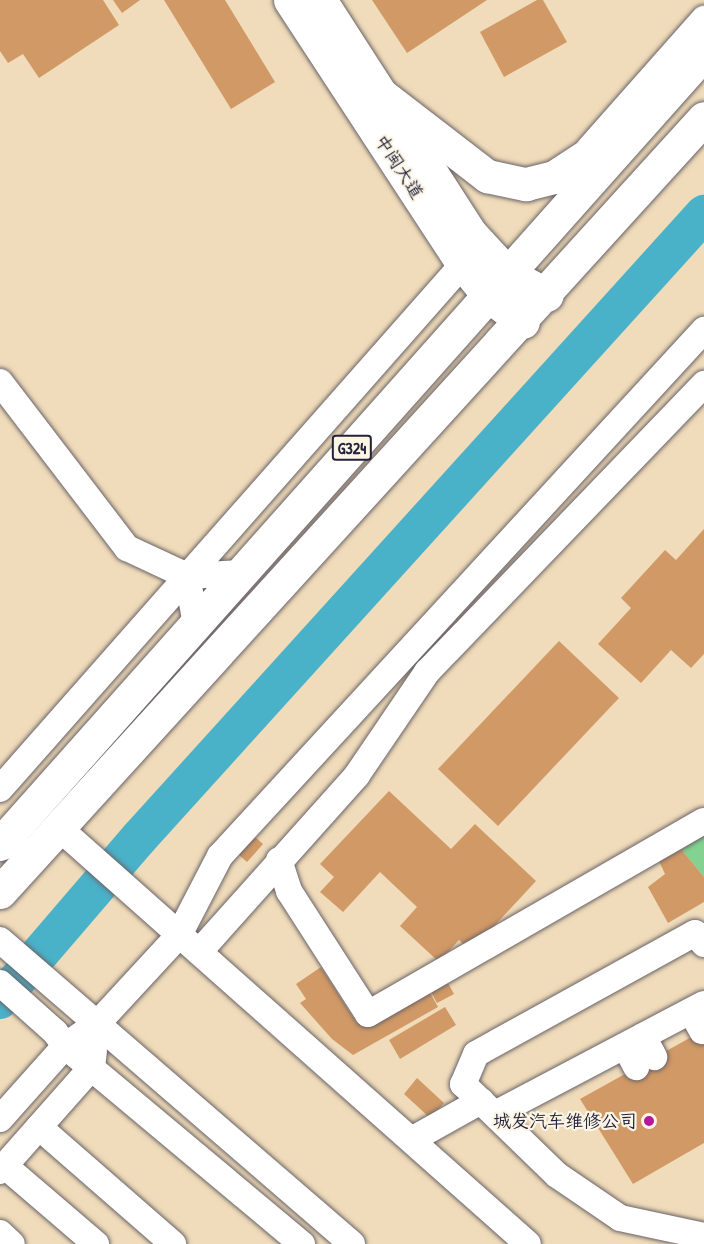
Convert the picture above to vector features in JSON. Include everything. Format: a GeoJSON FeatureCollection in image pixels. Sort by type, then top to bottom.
{"type":"FeatureCollection","features":[{"type":"Feature","properties":{"kind":"main road","name":"中闽大道"},"geometry":{"type":"LineString","coordinates":[[290,0],[463,264],[498,284],[547,296]]}},
{"type":"Feature","properties":{"kind":"main road","name":"中闽大道"},"geometry":{"type":"LineString","coordinates":[[320,0],[471,234],[498,284],[523,322]]}},
{"type":"Feature","properties":{"kind":"main road","name":"G324"},"geometry":{"type":"LineString","coordinates":[[0,844],[704,53]]}},
{"type":"Feature","properties":{"kind":"main road"},"geometry":{"type":"LineString","coordinates":[[378,92],[487,176],[526,184],[554,177],[651,113]]}},
{"type":"Feature","properties":{"kind":"main road","name":"G324"},"geometry":{"type":"LineString","coordinates":[[0,892],[67,835],[704,118]]}},
{"type":"Feature","properties":{"kind":"street"},"geometry":{"type":"LineString","coordinates":[[577,163],[704,19]]}},
{"type":"Feature","properties":{"kind":"street"},"geometry":{"type":"LineString","coordinates":[[0,789],[463,264]]}},
{"type":"Feature","properties":{"kind":"street"},"geometry":{"type":"LineString","coordinates":[[0,1119],[60,1039],[179,935],[220,856],[704,330]]}},
{"type":"Feature","properties":{"kind":"street"},"geometry":{"type":"LineString","coordinates":[[0,382],[127,548],[187,576],[242,573]]}},
{"type":"Feature","properties":{"kind":"street"},"geometry":{"type":"LineString","coordinates":[[199,952],[357,775],[427,672],[704,384]]}},
{"type":"Feature","properties":{"kind":"street"},"geometry":{"type":"LineString","coordinates":[[187,576],[196,624]]}},
{"type":"Feature","properties":{"kind":"street"},"geometry":{"type":"LineString","coordinates":[[279,860],[289,891],[368,1014],[704,821]]}},
{"type":"Feature","properties":{"kind":"street"},"geometry":{"type":"LineString","coordinates":[[67,835],[157,918],[413,1139],[528,1244]]}},
{"type":"Feature","properties":{"kind":"street"},"geometry":{"type":"LineString","coordinates":[[704,944],[695,933],[476,1054],[463,1084],[557,1175],[620,1218],[704,1236]]}},
{"type":"Feature","properties":{"kind":"street"},"geometry":{"type":"LineString","coordinates":[[3,942],[352,1244]]}},
{"type":"Feature","properties":{"kind":"street"},"geometry":{"type":"LineString","coordinates":[[0,983],[92,1067],[302,1244]]}},
{"type":"Feature","properties":{"kind":"street"},"geometry":{"type":"LineString","coordinates":[[413,1139],[650,1046],[699,1015]]}},
{"type":"Feature","properties":{"kind":"street"},"geometry":{"type":"LineString","coordinates":[[88,1016],[92,1067],[2,1168],[96,1244]]}},
{"type":"Feature","properties":{"kind":"street"},"geometry":{"type":"LineString","coordinates":[[39,1127],[173,1244]]}},
{"type":"Feature","properties":{"kind":"street"},"geometry":{"type":"LineString","coordinates":[[0,1233],[12,1244]]}},
{"type":"Feature","properties":{"kind":"green space"},"geometry":{"type":"Polygon","coordinates":[[[704,835],[704,877],[681,849],[704,835]]]}},
{"type":"Feature","properties":{"kind":"building"},"geometry":{"type":"Polygon","coordinates":[[[0,0],[103,0],[119,25],[39,78],[23,54],[8,63],[0,51],[0,0]]]}},
{"type":"Feature","properties":{"kind":"building"},"geometry":{"type":"Polygon","coordinates":[[[113,0],[140,0],[122,13],[113,0]]]}},
{"type":"Feature","properties":{"kind":"building"},"geometry":{"type":"Polygon","coordinates":[[[164,0],[225,0],[275,82],[231,109],[164,0]]]}},
{"type":"Feature","properties":{"kind":"building"},"geometry":{"type":"Polygon","coordinates":[[[372,0],[487,0],[407,53],[372,0]]]}},
{"type":"Feature","properties":{"kind":"building"},"geometry":{"type":"Polygon","coordinates":[[[537,0],[543,0],[567,42],[504,77],[480,32],[537,0]]]}},
{"type":"Feature","properties":{"kind":"building"},"geometry":{"type":"Polygon","coordinates":[[[704,529],[704,654],[691,668],[671,650],[641,683],[598,644],[631,608],[621,598],[665,550],[676,560],[704,529]]]}},
{"type":"Feature","properties":{"kind":"building"},"geometry":{"type":"Polygon","coordinates":[[[559,641],[619,698],[498,826],[438,769],[559,641]]]}},
{"type":"Feature","properties":{"kind":"building"},"geometry":{"type":"Polygon","coordinates":[[[389,791],[451,849],[475,824],[536,881],[471,951],[459,940],[439,962],[400,926],[417,907],[380,872],[343,912],[320,892],[334,877],[320,864],[389,791]]]}},
{"type":"Feature","properties":{"kind":"building"},"geometry":{"type":"Polygon","coordinates":[[[255,837],[263,844],[247,862],[239,855],[255,837]]]}},
{"type":"Feature","properties":{"kind":"building"},"geometry":{"type":"Polygon","coordinates":[[[681,849],[704,877],[704,902],[668,923],[648,887],[665,874],[659,861],[681,849]]]}},
{"type":"Feature","properties":{"kind":"building"},"geometry":{"type":"Polygon","coordinates":[[[321,967],[357,1023],[426,985],[438,1007],[353,1055],[332,1039],[300,1003],[306,999],[296,984],[321,967]]]}},
{"type":"Feature","properties":{"kind":"building"},"geometry":{"type":"Polygon","coordinates":[[[448,983],[454,994],[437,1003],[431,992],[448,983]]]}},
{"type":"Feature","properties":{"kind":"building"},"geometry":{"type":"Polygon","coordinates":[[[445,1007],[456,1025],[400,1059],[389,1040],[445,1007]]]}},
{"type":"Feature","properties":{"kind":"building","name":"城发汽车维修公司"},"geometry":{"type":"Polygon","coordinates":[[[704,1030],[704,1143],[633,1184],[580,1099],[704,1030]]]}},
{"type":"Feature","properties":{"kind":"building"},"geometry":{"type":"Polygon","coordinates":[[[417,1078],[444,1103],[430,1118],[404,1094],[417,1078]]]}},
{"type":"Feature","properties":{"kind":"waterway"},"geometry":{"type":"LineString","coordinates":[[0,1000],[139,838],[704,214]]}},
{"type":"Feature","properties":{"kind":"place","name":"城发汽车维修公司"},"geometry":{"type":"Point","coordinates":[649,1121]}}]}
